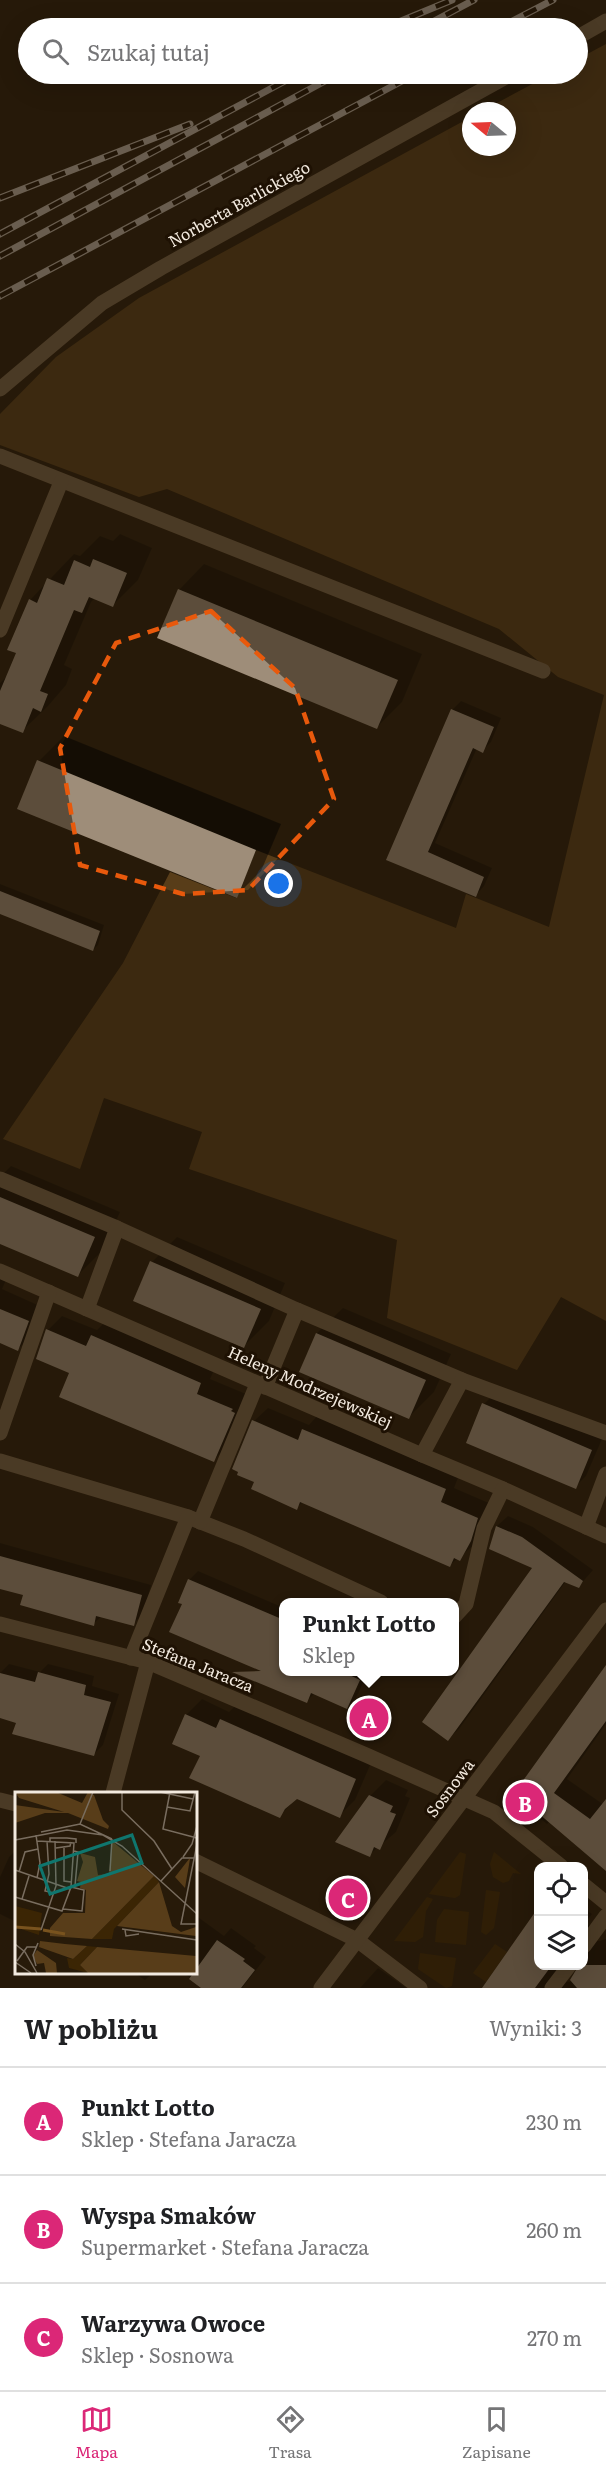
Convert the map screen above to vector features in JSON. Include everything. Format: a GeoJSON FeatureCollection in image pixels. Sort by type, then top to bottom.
{"type":"FeatureCollection","features":[{"type":"Feature","properties":{"kind":"street"},"geometry":{"type":"LineString","coordinates":[[588,31],[606,21]]}},
{"type":"Feature","properties":{"kind":"street","name":"Norberta Barlickiego"},"geometry":{"type":"LineString","coordinates":[[0,389],[43,350],[102,303],[493,84]]}},
{"type":"Feature","properties":{"kind":"street"},"geometry":{"type":"LineString","coordinates":[[0,456],[543,671]]}},
{"type":"Feature","properties":{"kind":"street"},"geometry":{"type":"LineString","coordinates":[[0,630],[61,482]]}},
{"type":"Feature","properties":{"kind":"street"},"geometry":{"type":"LineString","coordinates":[[0,1179],[462,1380],[606,1433]]}},
{"type":"Feature","properties":{"kind":"street"},"geometry":{"type":"LineString","coordinates":[[87,1309],[117,1228]]}},
{"type":"Feature","properties":{"kind":"street","name":"Heleny Modrzejewskiej"},"geometry":{"type":"LineString","coordinates":[[0,1271],[503,1488],[606,1536]]}},
{"type":"Feature","properties":{"kind":"street"},"geometry":{"type":"LineString","coordinates":[[0,1433],[49,1292]]}},
{"type":"Feature","properties":{"kind":"street"},"geometry":{"type":"LineString","coordinates":[[131,1658],[194,1520],[297,1310]]}},
{"type":"Feature","properties":{"kind":"street"},"geometry":{"type":"LineString","coordinates":[[422,1455],[462,1380]]}},
{"type":"Feature","properties":{"kind":"street"},"geometry":{"type":"LineString","coordinates":[[0,1461],[194,1520],[244,1539],[372,1598]]}},
{"type":"Feature","properties":{"kind":"street"},"geometry":{"type":"LineString","coordinates":[[586,1527],[606,1474]]}},
{"type":"Feature","properties":{"kind":"street"},"geometry":{"type":"LineString","coordinates":[[459,1612],[466,1604],[484,1528],[503,1488]]}},
{"type":"Feature","properties":{"kind":"street","name":"Sosnowa"},"geometry":{"type":"LineString","coordinates":[[321,1988],[606,1610]]}},
{"type":"Feature","properties":{"kind":"street","name":"Stefana Jaracza"},"geometry":{"type":"LineString","coordinates":[[0,1624],[148,1662],[494,1812],[556,1862]]}},
{"type":"Feature","properties":{"kind":"street"},"geometry":{"type":"LineString","coordinates":[[113,1792],[148,1662]]}},
{"type":"Feature","properties":{"kind":"street"},"geometry":{"type":"LineString","coordinates":[[0,1800],[15,1804]]}},
{"type":"Feature","properties":{"kind":"street"},"geometry":{"type":"LineString","coordinates":[[196,1861],[357,1940],[420,1988]]}},
{"type":"Feature","properties":{"kind":"street"},"geometry":{"type":"LineString","coordinates":[[588,1888],[606,1903]]}},
{"type":"Feature","properties":{"kind":"street"},"geometry":{"type":"LineString","coordinates":[[588,1941],[606,1916]]}},
{"type":"Feature","properties":{"kind":"street"},"geometry":{"type":"LineString","coordinates":[[552,1988],[565,1970]]}},
{"type":"Feature","properties":{"kind":"highlighted area"},"geometry":{"type":"Polygon","coordinates":[[[211,611],[295,688],[334,799],[248,890],[183,894],[80,865],[60,748],[116,643],[211,611]]]}},
{"type":"Feature","properties":{"kind":"shaded area"},"geometry":{"type":"Polygon","coordinates":[[[606,44],[606,1321],[561,1297],[517,1370],[387,1318],[397,1240],[189,1169],[202,1132],[104,1098],[80,1169],[3,1139],[123,963],[170,872],[236,898],[256,850],[456,928],[466,894],[549,927],[604,695],[558,677],[499,629],[167,489],[139,497],[0,445],[0,414],[56,357],[139,298],[462,122],[462,156],[516,156],[516,102],[499,102],[532,84],[588,84],[588,54],[606,44]]]}},
{"type":"Feature","properties":{"kind":"shaded area"},"geometry":{"type":"Polygon","coordinates":[[[460,1852],[466,1854],[460,1895],[455,1898],[429,1894],[460,1852]]]}},
{"type":"Feature","properties":{"kind":"shaded area"},"geometry":{"type":"Polygon","coordinates":[[[494,1852],[521,1874],[513,1873],[509,1881],[503,1883],[493,1877],[490,1864],[494,1852]]]}},
{"type":"Feature","properties":{"kind":"shaded area"},"geometry":{"type":"Polygon","coordinates":[[[486,1890],[500,1892],[494,1928],[486,1935],[481,1932],[486,1890]]]}},
{"type":"Feature","properties":{"kind":"shaded area"},"geometry":{"type":"Polygon","coordinates":[[[427,1897],[433,1899],[426,1911],[423,1937],[415,1942],[394,1941],[427,1897]]]}},
{"type":"Feature","properties":{"kind":"shaded area"},"geometry":{"type":"Polygon","coordinates":[[[444,1909],[469,1912],[466,1945],[435,1942],[437,1920],[444,1909]]]}},
{"type":"Feature","properties":{"kind":"shaded area"},"geometry":{"type":"Polygon","coordinates":[[[495,1944],[507,1952],[486,1982],[473,1973],[495,1944]]]}},
{"type":"Feature","properties":{"kind":"shaded area"},"geometry":{"type":"Polygon","coordinates":[[[420,1953],[456,1958],[452,1986],[446,1988],[418,1969],[420,1953]]]}},
{"type":"Feature","properties":{"kind":"building"},"geometry":{"type":"Polygon","coordinates":[[[93,559],[127,573],[113,607],[89,597],[82,613],[74,610],[40,691],[48,694],[41,712],[33,708],[23,733],[0,724],[0,691],[16,653],[7,650],[29,599],[37,603],[47,578],[64,585],[74,560],[90,567],[93,559]]]}},
{"type":"Feature","properties":{"kind":"building"},"geometry":{"type":"Polygon","coordinates":[[[178,589],[398,680],[377,729],[157,638],[178,589]]]}},
{"type":"Feature","properties":{"kind":"building"},"geometry":{"type":"Polygon","coordinates":[[[451,709],[494,727],[483,753],[473,748],[428,852],[484,877],[476,897],[386,860],[451,709]]]}},
{"type":"Feature","properties":{"kind":"building"},"geometry":{"type":"Polygon","coordinates":[[[37,760],[256,850],[237,898],[17,809],[37,760]]]}},
{"type":"Feature","properties":{"kind":"building"},"geometry":{"type":"Polygon","coordinates":[[[0,891],[100,931],[93,951],[0,914],[0,891]]]}},
{"type":"Feature","properties":{"kind":"building"},"geometry":{"type":"Polygon","coordinates":[[[0,1197],[95,1237],[78,1277],[0,1244],[0,1197]]]}},
{"type":"Feature","properties":{"kind":"building"},"geometry":{"type":"Polygon","coordinates":[[[150,1261],[261,1309],[244,1348],[133,1301],[150,1261]]]}},
{"type":"Feature","properties":{"kind":"building"},"geometry":{"type":"Polygon","coordinates":[[[0,1309],[29,1321],[18,1351],[0,1343],[0,1309]]]}},
{"type":"Feature","properties":{"kind":"building"},"geometry":{"type":"Polygon","coordinates":[[[46,1329],[86,1346],[91,1335],[201,1383],[197,1394],[233,1409],[231,1411],[235,1413],[214,1462],[59,1397],[69,1373],[36,1359],[46,1329]]]}},
{"type":"Feature","properties":{"kind":"building"},"geometry":{"type":"Polygon","coordinates":[[[316,1333],[426,1380],[409,1419],[299,1372],[316,1333]]]}},
{"type":"Feature","properties":{"kind":"building"},"geometry":{"type":"Polygon","coordinates":[[[482,1403],[592,1450],[576,1489],[466,1443],[482,1403]]]}},
{"type":"Feature","properties":{"kind":"building"},"geometry":{"type":"Polygon","coordinates":[[[252,1420],[298,1440],[302,1429],[446,1489],[441,1502],[478,1518],[471,1541],[460,1561],[454,1558],[450,1567],[300,1502],[297,1510],[251,1489],[254,1482],[237,1475],[238,1472],[232,1469],[252,1420]]]}},
{"type":"Feature","properties":{"kind":"building"},"geometry":{"type":"Polygon","coordinates":[[[496,1526],[522,1537],[583,1581],[579,1588],[564,1582],[448,1741],[422,1722],[455,1676],[459,1676],[459,1670],[532,1568],[489,1549],[496,1526]]]}},
{"type":"Feature","properties":{"kind":"building"},"geometry":{"type":"Polygon","coordinates":[[[0,1556],[142,1595],[134,1626],[96,1616],[94,1626],[20,1605],[23,1595],[0,1589],[0,1556]]]}},
{"type":"Feature","properties":{"kind":"building"},"geometry":{"type":"Polygon","coordinates":[[[188,1579],[279,1618],[279,1676],[352,1676],[360,1680],[347,1709],[311,1693],[307,1703],[232,1672],[261,1671],[169,1632],[182,1604],[178,1603],[188,1579]]]}},
{"type":"Feature","properties":{"kind":"building"},"geometry":{"type":"Polygon","coordinates":[[[606,1665],[606,1721],[554,1793],[590,1819],[606,1799],[606,1871],[538,1813],[538,1819],[512,1796],[606,1665]]]}},
{"type":"Feature","properties":{"kind":"building"},"geometry":{"type":"Polygon","coordinates":[[[38,1672],[86,1685],[84,1695],[111,1702],[94,1756],[12,1734],[16,1723],[0,1718],[0,1673],[35,1682],[38,1672]]]}},
{"type":"Feature","properties":{"kind":"building"},"geometry":{"type":"Polygon","coordinates":[[[185,1714],[216,1728],[220,1719],[356,1779],[340,1818],[297,1799],[285,1809],[280,1818],[189,1778],[200,1756],[172,1744],[185,1714]]]}},
{"type":"Feature","properties":{"kind":"building"},"geometry":{"type":"Polygon","coordinates":[[[369,1795],[393,1806],[390,1812],[396,1814],[380,1850],[374,1847],[370,1857],[335,1842],[369,1795]]]}},
{"type":"Feature","properties":{"kind":"building"},"geometry":{"type":"Polygon","coordinates":[[[534,1914],[534,1970],[548,1970],[535,1988],[482,1988],[534,1914]]]}},
{"type":"Feature","properties":{"kind":"building"},"geometry":{"type":"Polygon","coordinates":[[[217,1940],[245,1959],[243,1961],[255,1970],[241,1988],[201,1988],[189,1979],[196,1973],[196,1969],[217,1940]]]}},
{"type":"Feature","properties":{"kind":"building"},"geometry":{"type":"Polygon","coordinates":[[[588,1965],[606,1965],[606,1988],[577,1988],[570,1980],[576,1970],[588,1970],[588,1965]]]}},
{"type":"Feature","properties":{"kind":"railway"},"geometry":{"type":"LineString","coordinates":[[408,18],[452,0]]}},
{"type":"Feature","properties":{"kind":"railway"},"geometry":{"type":"LineString","coordinates":[[440,18],[474,0]]}},
{"type":"Feature","properties":{"kind":"railway"},"geometry":{"type":"LineString","coordinates":[[518,18],[553,0]]}},
{"type":"Feature","properties":{"kind":"railway"},"geometry":{"type":"LineString","coordinates":[[0,234],[279,84]]}},
{"type":"Feature","properties":{"kind":"railway"},"geometry":{"type":"LineString","coordinates":[[0,256],[319,84]]}},
{"type":"Feature","properties":{"kind":"railway"},"geometry":{"type":"LineString","coordinates":[[0,296],[396,84]]}},
{"type":"Feature","properties":{"kind":"railway"},"geometry":{"type":"LineString","coordinates":[[0,198],[190,124]]}},
{"type":"Feature","properties":{"kind":"place","name":"Punkt Lotto"},"geometry":{"type":"Point","coordinates":[369,1718]}},
{"type":"Feature","properties":{"kind":"place","name":"Wyspa Smaków"},"geometry":{"type":"Point","coordinates":[525,1802]}},
{"type":"Feature","properties":{"kind":"place","name":"Warzywa Owoce"},"geometry":{"type":"Point","coordinates":[348,1898]}}]}
